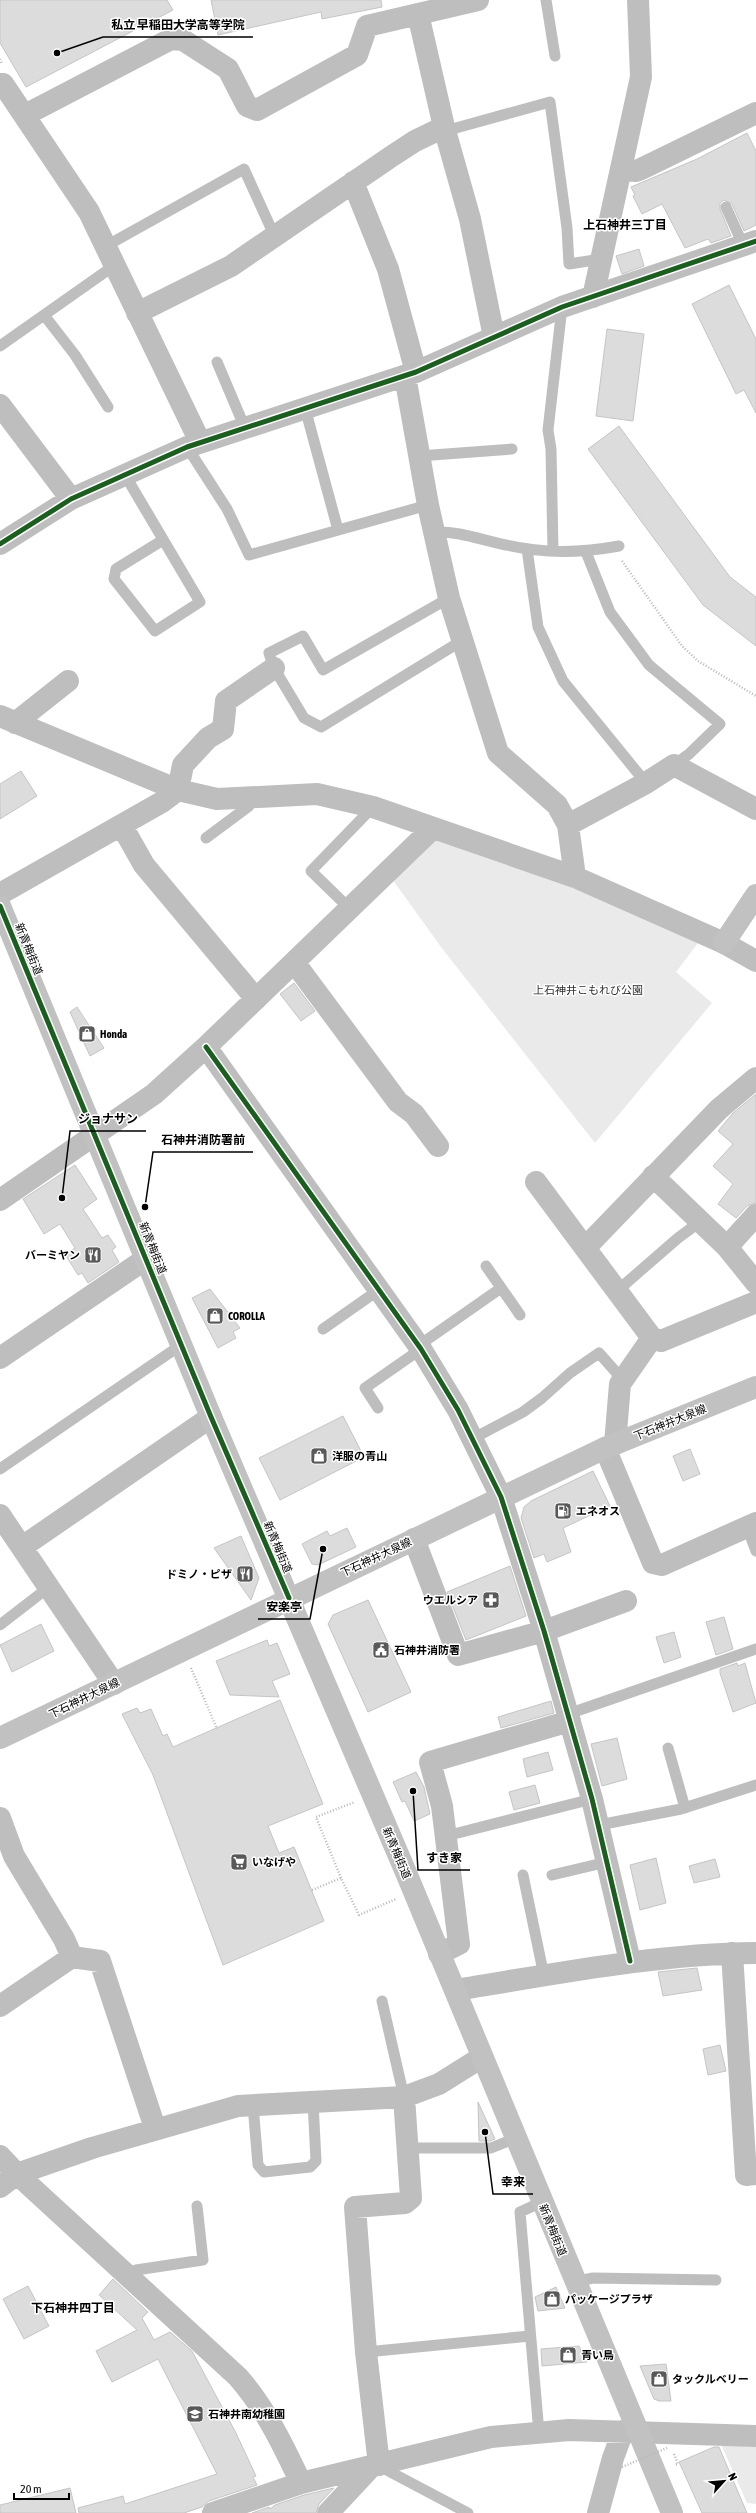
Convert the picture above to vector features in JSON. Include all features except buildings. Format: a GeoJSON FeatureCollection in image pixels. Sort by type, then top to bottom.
{"type":"FeatureCollection","features":[{"type":"Feature","properties":{"kind":"main road"},"geometry":{"type":"LineString","coordinates":[[724,943],[756,895]]}},
{"type":"Feature","properties":{"kind":"main road","name":"新青梅街道"},"geometry":{"type":"LineString","coordinates":[[0,906],[147,1258],[211,1417],[455,1990],[574,2282],[630,2432],[672,2513]]}},
{"type":"Feature","properties":{"kind":"main road","name":"下石神井大泉線"},"geometry":{"type":"LineString","coordinates":[[0,1738],[289,1598],[610,1446],[756,1387]]}},
{"type":"Feature","properties":{"kind":"street"},"geometry":{"type":"LineString","coordinates":[[25,115],[171,39],[183,40],[228,69],[247,106],[257,110],[357,54],[367,26],[478,0]]}},
{"type":"Feature","properties":{"kind":"street"},"geometry":{"type":"LineString","coordinates":[[593,296],[641,77],[638,0]]}},
{"type":"Feature","properties":{"kind":"street"},"geometry":{"type":"LineString","coordinates":[[418,14],[445,129],[470,219],[494,337]]}},
{"type":"Feature","properties":{"kind":"street"},"geometry":{"type":"LineString","coordinates":[[0,84],[3,84],[25,115],[89,212],[137,313],[194,445]]}},
{"type":"Feature","properties":{"kind":"street"},"geometry":{"type":"LineString","coordinates":[[622,169],[636,171],[641,169],[756,113]]}},
{"type":"Feature","properties":{"kind":"street"},"geometry":{"type":"LineString","coordinates":[[137,313],[231,266],[415,141],[445,129]]}},
{"type":"Feature","properties":{"kind":"street"},"geometry":{"type":"LineString","coordinates":[[353,182],[388,269],[410,374],[419,456],[434,532],[449,598],[498,753],[558,805],[568,825],[575,877]]}},
{"type":"Feature","properties":{"kind":"street"},"geometry":{"type":"LineString","coordinates":[[0,544],[71,499],[194,445],[410,374],[466,352],[494,337],[562,307],[749,243]]}},
{"type":"Feature","properties":{"kind":"street"},"geometry":{"type":"LineString","coordinates":[[2,411],[71,499]]}},
{"type":"Feature","properties":{"kind":"street"},"geometry":{"type":"LineString","coordinates":[[0,894],[122,826],[162,802],[178,790],[183,764],[208,738],[223,729],[226,701],[274,668]]}},
{"type":"Feature","properties":{"kind":"street"},"geometry":{"type":"LineString","coordinates":[[8,720],[68,681]]}},
{"type":"Feature","properties":{"kind":"street"},"geometry":{"type":"LineString","coordinates":[[8,720],[178,790],[217,799],[317,794],[373,807],[575,877],[724,943],[756,961]]}},
{"type":"Feature","properties":{"kind":"street"},"geometry":{"type":"LineString","coordinates":[[568,825],[646,783],[674,765],[756,809]]}},
{"type":"Feature","properties":{"kind":"street"},"geometry":{"type":"LineString","coordinates":[[122,826],[144,864],[256,999]]}},
{"type":"Feature","properties":{"kind":"street"},"geometry":{"type":"LineString","coordinates":[[0,1200],[154,1094],[206,1047],[294,962],[348,907],[433,828]]}},
{"type":"Feature","properties":{"kind":"street"},"geometry":{"type":"LineString","coordinates":[[294,962],[398,1102],[414,1114],[438,1146]]}},
{"type":"Feature","properties":{"kind":"street"},"geometry":{"type":"LineString","coordinates":[[206,1047],[380,1289],[419,1347],[458,1410],[501,1497],[544,1631],[592,1799],[630,1962]]}},
{"type":"Feature","properties":{"kind":"street"},"geometry":{"type":"LineString","coordinates":[[585,1248],[719,1109],[756,1078]]}},
{"type":"Feature","properties":{"kind":"street"},"geometry":{"type":"LineString","coordinates":[[653,1176],[701,1221],[726,1247],[756,1283]]}},
{"type":"Feature","properties":{"kind":"street"},"geometry":{"type":"LineString","coordinates":[[536,1182],[652,1338],[661,1341],[756,1302]]}},
{"type":"Feature","properties":{"kind":"street"},"geometry":{"type":"LineString","coordinates":[[726,1247],[756,1215]]}},
{"type":"Feature","properties":{"kind":"street"},"geometry":{"type":"LineString","coordinates":[[0,1358],[147,1258]]}},
{"type":"Feature","properties":{"kind":"street"},"geometry":{"type":"LineString","coordinates":[[652,1338],[620,1384],[610,1446],[653,1563],[662,1565],[751,1525]]}},
{"type":"Feature","properties":{"kind":"street"},"geometry":{"type":"LineString","coordinates":[[22,1547],[211,1417]]}},
{"type":"Feature","properties":{"kind":"street"},"geometry":{"type":"LineString","coordinates":[[2,1521],[22,1547],[114,1684]]}},
{"type":"Feature","properties":{"kind":"street"},"geometry":{"type":"LineString","coordinates":[[414,1539],[458,1655],[544,1631],[626,1601]]}},
{"type":"Feature","properties":{"kind":"street"},"geometry":{"type":"LineString","coordinates":[[439,1954],[459,1944],[442,1806],[430,1762],[569,1718]]}},
{"type":"Feature","properties":{"kind":"street"},"geometry":{"type":"LineString","coordinates":[[0,1818],[14,1856],[64,1939],[72,1957]]}},
{"type":"Feature","properties":{"kind":"street"},"geometry":{"type":"LineString","coordinates":[[455,1990],[630,1962],[687,1955],[756,1952]]}},
{"type":"Feature","properties":{"kind":"street"},"geometry":{"type":"LineString","coordinates":[[732,1953],[746,2175],[756,2174]]}},
{"type":"Feature","properties":{"kind":"street"},"geometry":{"type":"LineString","coordinates":[[0,2006],[72,1957],[100,1961],[155,2128]]}},
{"type":"Feature","properties":{"kind":"street"},"geometry":{"type":"LineString","coordinates":[[0,2188],[17,2174],[155,2128],[238,2106],[404,2097],[439,2084],[482,2057]]}},
{"type":"Feature","properties":{"kind":"street"},"geometry":{"type":"LineString","coordinates":[[328,2513],[374,2467],[355,2207],[406,2203],[411,2198],[404,2097]]}},
{"type":"Feature","properties":{"kind":"street"},"geometry":{"type":"LineString","coordinates":[[0,2156],[17,2174],[238,2377],[257,2399],[302,2483]]}},
{"type":"Feature","properties":{"kind":"street"},"geometry":{"type":"LineString","coordinates":[[213,2513],[302,2483],[374,2467],[491,2437],[568,2430],[756,2436]]}},
{"type":"Feature","properties":{"kind":"street"},"geometry":{"type":"LineString","coordinates":[[598,2513],[613,2458],[630,2432]]}},
{"type":"Feature","properties":{"kind":"lane"},"geometry":{"type":"LineString","coordinates":[[546,0],[555,56]]}},
{"type":"Feature","properties":{"kind":"lane"},"geometry":{"type":"LineString","coordinates":[[445,129],[550,102],[567,228],[569,264],[601,259]]}},
{"type":"Feature","properties":{"kind":"lane"},"geometry":{"type":"LineString","coordinates":[[0,346],[44,315],[110,256],[244,169],[275,237]]}},
{"type":"Feature","properties":{"kind":"lane"},"geometry":{"type":"LineString","coordinates":[[726,207],[749,243]]}},
{"type":"Feature","properties":{"kind":"lane"},"geometry":{"type":"LineString","coordinates":[[553,551],[551,449],[548,430],[562,307]]}},
{"type":"Feature","properties":{"kind":"lane"},"geometry":{"type":"LineString","coordinates":[[44,315],[75,355],[108,407]]}},
{"type":"Feature","properties":{"kind":"lane"},"geometry":{"type":"LineString","coordinates":[[217,362],[245,428]]}},
{"type":"Feature","properties":{"kind":"lane"},"geometry":{"type":"LineString","coordinates":[[305,408],[338,530]]}},
{"type":"Feature","properties":{"kind":"lane"},"geometry":{"type":"LineString","coordinates":[[194,445],[249,556],[428,505]]}},
{"type":"Feature","properties":{"kind":"lane"},"geometry":{"type":"LineString","coordinates":[[419,456],[512,449]]}},
{"type":"Feature","properties":{"kind":"lane"},"geometry":{"type":"LineString","coordinates":[[125,475],[200,602],[155,631],[114,579],[116,570],[163,540]]}},
{"type":"Feature","properties":{"kind":"lane"},"geometry":{"type":"LineString","coordinates":[[434,532],[454,531],[527,549],[586,552],[616,547]]}},
{"type":"Feature","properties":{"kind":"lane"},"geometry":{"type":"LineString","coordinates":[[527,549],[538,627],[563,681],[646,783]]}},
{"type":"Feature","properties":{"kind":"lane"},"geometry":{"type":"LineString","coordinates":[[586,552],[610,612],[649,665],[720,724],[689,754],[674,765]]}},
{"type":"Feature","properties":{"kind":"lane"},"geometry":{"type":"LineString","coordinates":[[449,598],[323,670],[303,636],[269,653],[274,668],[304,718],[321,728],[463,640]]}},
{"type":"Feature","properties":{"kind":"lane"},"geometry":{"type":"LineString","coordinates":[[206,838],[249,806],[251,797]]}},
{"type":"Feature","properties":{"kind":"lane"},"geometry":{"type":"LineString","coordinates":[[348,907],[311,871],[373,807]]}},
{"type":"Feature","properties":{"kind":"lane"},"geometry":{"type":"LineString","coordinates":[[617,1291],[701,1221]]}},
{"type":"Feature","properties":{"kind":"lane"},"geometry":{"type":"LineString","coordinates":[[486,1266],[520,1315]]}},
{"type":"Feature","properties":{"kind":"lane"},"geometry":{"type":"LineString","coordinates":[[378,1408],[365,1388],[501,1288]]}},
{"type":"Feature","properties":{"kind":"lane"},"geometry":{"type":"LineString","coordinates":[[324,1329],[380,1289]]}},
{"type":"Feature","properties":{"kind":"lane"},"geometry":{"type":"LineString","coordinates":[[0,1469],[181,1345]]}},
{"type":"Feature","properties":{"kind":"lane"},"geometry":{"type":"LineString","coordinates":[[472,1439],[523,1412],[542,1398],[570,1373],[599,1353],[623,1380]]}},
{"type":"Feature","properties":{"kind":"lane"},"geometry":{"type":"LineString","coordinates":[[751,1525],[756,1551]]}},
{"type":"Feature","properties":{"kind":"lane"},"geometry":{"type":"LineString","coordinates":[[0,1625],[49,1587]]}},
{"type":"Feature","properties":{"kind":"lane"},"geometry":{"type":"LineString","coordinates":[[569,1718],[756,1649]]}},
{"type":"Feature","properties":{"kind":"lane"},"geometry":{"type":"LineString","coordinates":[[668,1748],[686,1808]]}},
{"type":"Feature","properties":{"kind":"lane"},"geometry":{"type":"LineString","coordinates":[[599,1825],[686,1808],[756,1785]]}},
{"type":"Feature","properties":{"kind":"lane"},"geometry":{"type":"LineString","coordinates":[[446,1836],[592,1799]]}},
{"type":"Feature","properties":{"kind":"lane"},"geometry":{"type":"LineString","coordinates":[[552,1875],[607,1862]]}},
{"type":"Feature","properties":{"kind":"lane"},"geometry":{"type":"LineString","coordinates":[[523,1875],[544,1976]]}},
{"type":"Feature","properties":{"kind":"lane"},"geometry":{"type":"LineString","coordinates":[[382,2001],[404,2097]]}},
{"type":"Feature","properties":{"kind":"lane"},"geometry":{"type":"LineString","coordinates":[[253,2105],[258,2165],[264,2172],[310,2167],[316,2161],[313,2102]]}},
{"type":"Feature","properties":{"kind":"lane"},"geometry":{"type":"LineString","coordinates":[[408,2148],[492,2148],[516,2138]]}},
{"type":"Feature","properties":{"kind":"lane"},"geometry":{"type":"LineString","coordinates":[[539,2433],[520,2212],[542,2202]]}},
{"type":"Feature","properties":{"kind":"lane"},"geometry":{"type":"LineString","coordinates":[[128,2277],[136,2270],[204,2260],[197,2206]]}},
{"type":"Feature","properties":{"kind":"lane"},"geometry":{"type":"LineString","coordinates":[[574,2282],[593,2278],[716,2280]]}},
{"type":"Feature","properties":{"kind":"lane"},"geometry":{"type":"LineString","coordinates":[[366,2352],[530,2336]]}},
{"type":"Feature","properties":{"kind":"lane"},"geometry":{"type":"LineString","coordinates":[[374,2467],[468,2513]]}},
{"type":"Feature","properties":{"kind":"path"},"geometry":{"type":"LineString","coordinates":[[616,547],[682,646],[698,661],[756,696]]}},
{"type":"Feature","properties":{"kind":"path"},"geometry":{"type":"LineString","coordinates":[[189,1662],[216,1729]]}},
{"type":"Feature","properties":{"kind":"path"},"geometry":{"type":"LineString","coordinates":[[357,1802],[316,1817],[341,1878],[359,1915],[398,1898]]}},
{"type":"Feature","properties":{"kind":"path"},"geometry":{"type":"LineString","coordinates":[[312,1890],[341,1878]]}},
{"type":"Feature","properties":{"kind":"path"},"geometry":{"type":"LineString","coordinates":[[622,2467],[667,2448]]}},
{"type":"Feature","properties":{"kind":"path"},"geometry":{"type":"LineString","coordinates":[[674,2466],[678,2464]]}},
{"type":"Feature","properties":{"kind":"green space","name":"上石神井こもれび公園"},"geometry":{"type":"Polygon","coordinates":[[[436,836],[569,883],[698,943],[676,972],[712,1003],[595,1143],[441,947],[390,876],[436,836]]]}},
{"type":"Feature","properties":{"kind":"green space"},"geometry":{"type":"Polygon","coordinates":[[[720,2442],[756,2444],[756,2504],[747,2503],[720,2442]]]}},
{"type":"Feature","properties":{"kind":"cycle path"},"geometry":{"type":"LineString","coordinates":[[0,544],[71,499],[187,447],[416,372],[562,307],[756,241]]}},
{"type":"Feature","properties":{"kind":"cycle path"},"geometry":{"type":"LineString","coordinates":[[0,906],[211,1417],[289,1598]]}},
{"type":"Feature","properties":{"kind":"cycle path"},"geometry":{"type":"LineString","coordinates":[[206,1047],[421,1349],[458,1410],[501,1497],[544,1631],[592,1799],[630,1961]]}},
{"type":"Feature","properties":{"kind":"place","name":"私立 早稲田大学高等学院"},"geometry":{"type":"Point","coordinates":[57,53]}},
{"type":"Feature","properties":{"kind":"place","name":"Honda"},"geometry":{"type":"Point","coordinates":[87,1034]}},
{"type":"Feature","properties":{"kind":"place","name":"ジョナサン"},"geometry":{"type":"Point","coordinates":[62,1198]}},
{"type":"Feature","properties":{"kind":"place","name":"石神井消防署前"},"geometry":{"type":"Point","coordinates":[145,1207]}},
{"type":"Feature","properties":{"kind":"place","name":"バーミヤン"},"geometry":{"type":"Point","coordinates":[93,1255]}},
{"type":"Feature","properties":{"kind":"place","name":"COROLLA"},"geometry":{"type":"Point","coordinates":[215,1316]}},
{"type":"Feature","properties":{"kind":"place","name":"洋服の青山"},"geometry":{"type":"Point","coordinates":[319,1456]}},
{"type":"Feature","properties":{"kind":"place","name":"エネオス"},"geometry":{"type":"Point","coordinates":[563,1511]}},
{"type":"Feature","properties":{"kind":"place","name":"安楽亭"},"geometry":{"type":"Point","coordinates":[323,1549]}},
{"type":"Feature","properties":{"kind":"place","name":"ドミノ・ピザ"},"geometry":{"type":"Point","coordinates":[245,1574]}},
{"type":"Feature","properties":{"kind":"place","name":"ウエルシア"},"geometry":{"type":"Point","coordinates":[491,1600]}},
{"type":"Feature","properties":{"kind":"place","name":"石神井消防署"},"geometry":{"type":"Point","coordinates":[381,1650]}},
{"type":"Feature","properties":{"kind":"place","name":"すき家"},"geometry":{"type":"Point","coordinates":[413,1791]}},
{"type":"Feature","properties":{"kind":"place","name":"いなげや"},"geometry":{"type":"Point","coordinates":[239,1862]}},
{"type":"Feature","properties":{"kind":"place","name":"幸来"},"geometry":{"type":"Point","coordinates":[485,2132]}},
{"type":"Feature","properties":{"kind":"place","name":"パッケージプラザ"},"geometry":{"type":"Point","coordinates":[552,2299]}},
{"type":"Feature","properties":{"kind":"place","name":"青い鳥"},"geometry":{"type":"Point","coordinates":[568,2355]}},
{"type":"Feature","properties":{"kind":"place","name":"タックルベリー"},"geometry":{"type":"Point","coordinates":[659,2379]}},
{"type":"Feature","properties":{"kind":"place","name":"石神井南幼稚園"},"geometry":{"type":"Point","coordinates":[195,2414]}},
{"type":"Feature","properties":{"kind":"district","name":"上石神井三丁目"},"geometry":{"type":"Point","coordinates":[625,225]}},
{"type":"Feature","properties":{"kind":"district","name":"下石神井四丁目"},"geometry":{"type":"Point","coordinates":[73,2308]}}]}
